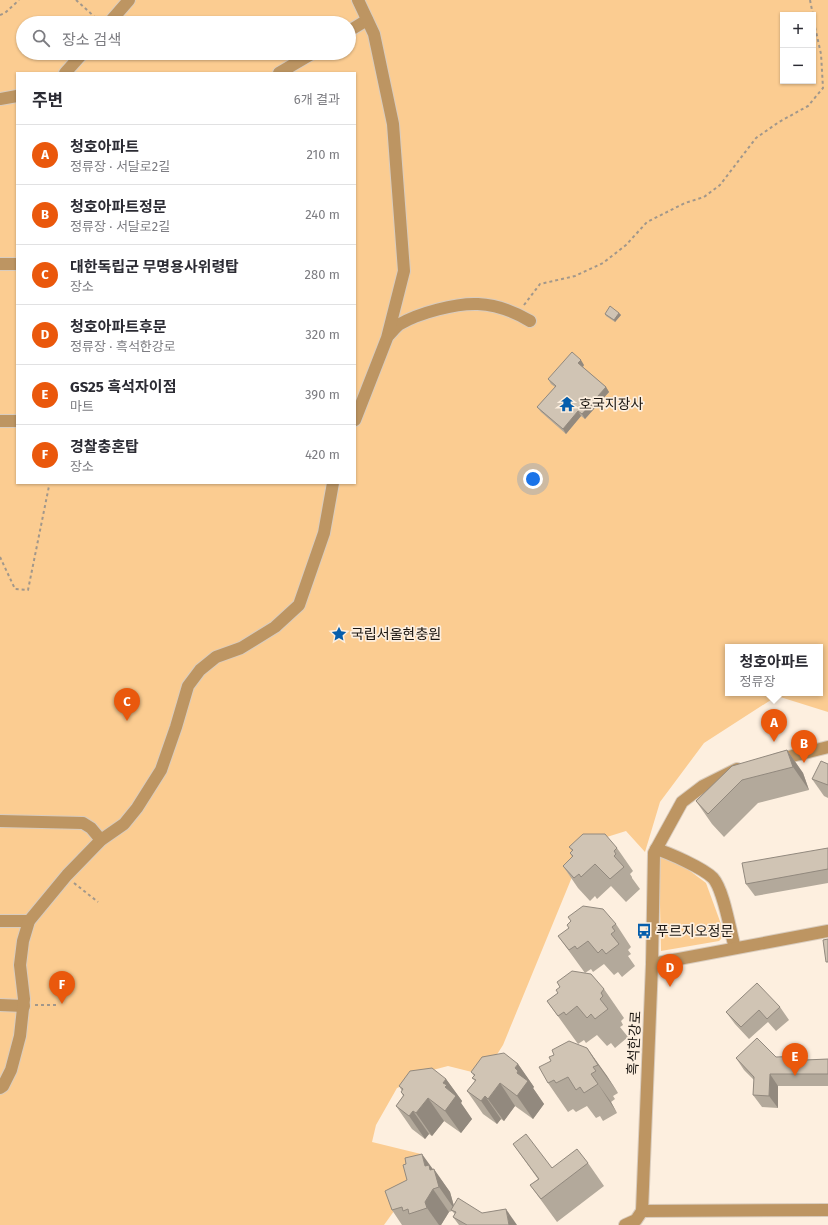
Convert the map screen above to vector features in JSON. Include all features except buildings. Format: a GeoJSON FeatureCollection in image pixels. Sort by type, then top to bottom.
{"type":"FeatureCollection","features":[{"type":"Feature","properties":{"kind":"street"},"geometry":{"type":"LineString","coordinates":[[115,16],[129,0]]}},
{"type":"Feature","properties":{"kind":"street"},"geometry":{"type":"LineString","coordinates":[[356,417],[387,338],[404,271],[393,124],[374,34],[358,0]]}},
{"type":"Feature","properties":{"kind":"street"},"geometry":{"type":"LineString","coordinates":[[356,27],[367,20]]}},
{"type":"Feature","properties":{"kind":"street"},"geometry":{"type":"LineString","coordinates":[[67,72],[77,60]]}},
{"type":"Feature","properties":{"kind":"street"},"geometry":{"type":"LineString","coordinates":[[281,72],[301,60]]}},
{"type":"Feature","properties":{"kind":"street"},"geometry":{"type":"LineString","coordinates":[[0,99],[16,96]]}},
{"type":"Feature","properties":{"kind":"street"},"geometry":{"type":"LineString","coordinates":[[0,264],[16,264]]}},
{"type":"Feature","properties":{"kind":"street"},"geometry":{"type":"LineString","coordinates":[[387,338],[399,325],[405,322],[430,312],[466,305],[478,304],[516,312],[530,321]]}},
{"type":"Feature","properties":{"kind":"street"},"geometry":{"type":"LineString","coordinates":[[0,421],[16,421]]}},
{"type":"Feature","properties":{"kind":"street"},"geometry":{"type":"LineString","coordinates":[[0,1088],[3,1086],[16,1055],[24,1006],[20,965],[23,942],[29,921],[66,877],[101,840],[124,824],[152,787],[170,747],[188,686],[200,670],[216,657],[241,648],[276,627],[299,605],[324,534],[333,484]]}},
{"type":"Feature","properties":{"kind":"street"},"geometry":{"type":"LineString","coordinates":[[768,762],[828,747]]}},
{"type":"Feature","properties":{"kind":"street"},"geometry":{"type":"LineString","coordinates":[[735,948],[723,899],[713,878],[673,854],[655,851],[682,802],[703,786],[730,771],[745,767]]}},
{"type":"Feature","properties":{"kind":"street"},"geometry":{"type":"LineString","coordinates":[[0,821],[83,823],[91,828],[101,840]]}},
{"type":"Feature","properties":{"kind":"street","name":"흑석한강로"},"geometry":{"type":"LineString","coordinates":[[634,1219],[652,964],[655,851]]}},
{"type":"Feature","properties":{"kind":"street"},"geometry":{"type":"LineString","coordinates":[[0,921],[29,921]]}},
{"type":"Feature","properties":{"kind":"street"},"geometry":{"type":"LineString","coordinates":[[652,964],[828,931]]}},
{"type":"Feature","properties":{"kind":"street"},"geometry":{"type":"LineString","coordinates":[[0,1006],[24,1006]]}},
{"type":"Feature","properties":{"kind":"street"},"geometry":{"type":"LineString","coordinates":[[634,1219],[828,1210]]}},
{"type":"Feature","properties":{"kind":"path"},"geometry":{"type":"LineString","coordinates":[[0,15],[5,13],[19,0]]}},
{"type":"Feature","properties":{"kind":"path"},"geometry":{"type":"LineString","coordinates":[[76,0],[94,16]]}},
{"type":"Feature","properties":{"kind":"path"},"geometry":{"type":"LineString","coordinates":[[810,0],[812,12]]}},
{"type":"Feature","properties":{"kind":"path"},"geometry":{"type":"LineString","coordinates":[[516,312],[540,284],[575,276],[603,263],[626,245],[647,222],[685,203],[704,197],[720,186],[756,138],[779,122],[808,106],[823,88],[821,54],[816,30]]}},
{"type":"Feature","properties":{"kind":"path"},"geometry":{"type":"LineString","coordinates":[[0,557],[15,589],[28,590],[49,486]]}},
{"type":"Feature","properties":{"kind":"path"},"geometry":{"type":"LineString","coordinates":[[66,877],[98,902]]}},
{"type":"Feature","properties":{"kind":"path"},"geometry":{"type":"LineString","coordinates":[[24,1006],[57,1005]]}},
{"type":"Feature","properties":{"kind":"shaded area","name":"국립서울현충원"},"geometry":{"type":"Polygon","coordinates":[[[0,0],[828,0],[828,712],[777,696],[704,743],[660,802],[645,852],[626,831],[594,841],[572,877],[503,1045],[484,1075],[448,1066],[429,1071],[416,1081],[397,1088],[376,1125],[372,1142],[421,1154],[407,1193],[384,1225],[0,1225],[0,0]]]}},
{"type":"Feature","properties":{"kind":"shaded area"},"geometry":{"type":"Polygon","coordinates":[[[665,855],[673,858],[706,883],[725,935],[719,941],[661,951],[659,857],[665,855]]]}},
{"type":"Feature","properties":{"kind":"place","name":"호국지장사"},"geometry":{"type":"Point","coordinates":[567,404]}},
{"type":"Feature","properties":{"kind":"place","name":"국립서울현충원"},"geometry":{"type":"Point","coordinates":[339,634]}},
{"type":"Feature","properties":{"kind":"place","name":"대한독립군 무명용사위령탑"},"geometry":{"type":"Point","coordinates":[127,721]}},
{"type":"Feature","properties":{"kind":"place","name":"청호아파트"},"geometry":{"type":"Point","coordinates":[774,742]}},
{"type":"Feature","properties":{"kind":"place","name":"청호아파트정문"},"geometry":{"type":"Point","coordinates":[804,763]}},
{"type":"Feature","properties":{"kind":"place","name":"푸르지오정문"},"geometry":{"type":"Point","coordinates":[644,931]}},
{"type":"Feature","properties":{"kind":"place","name":"청호아파트후문"},"geometry":{"type":"Point","coordinates":[670,987]}},
{"type":"Feature","properties":{"kind":"place","name":"경찰충혼탑"},"geometry":{"type":"Point","coordinates":[62,1004]}},
{"type":"Feature","properties":{"kind":"place","name":"GS25 흑석자이점"},"geometry":{"type":"Point","coordinates":[795,1076]}}]}
